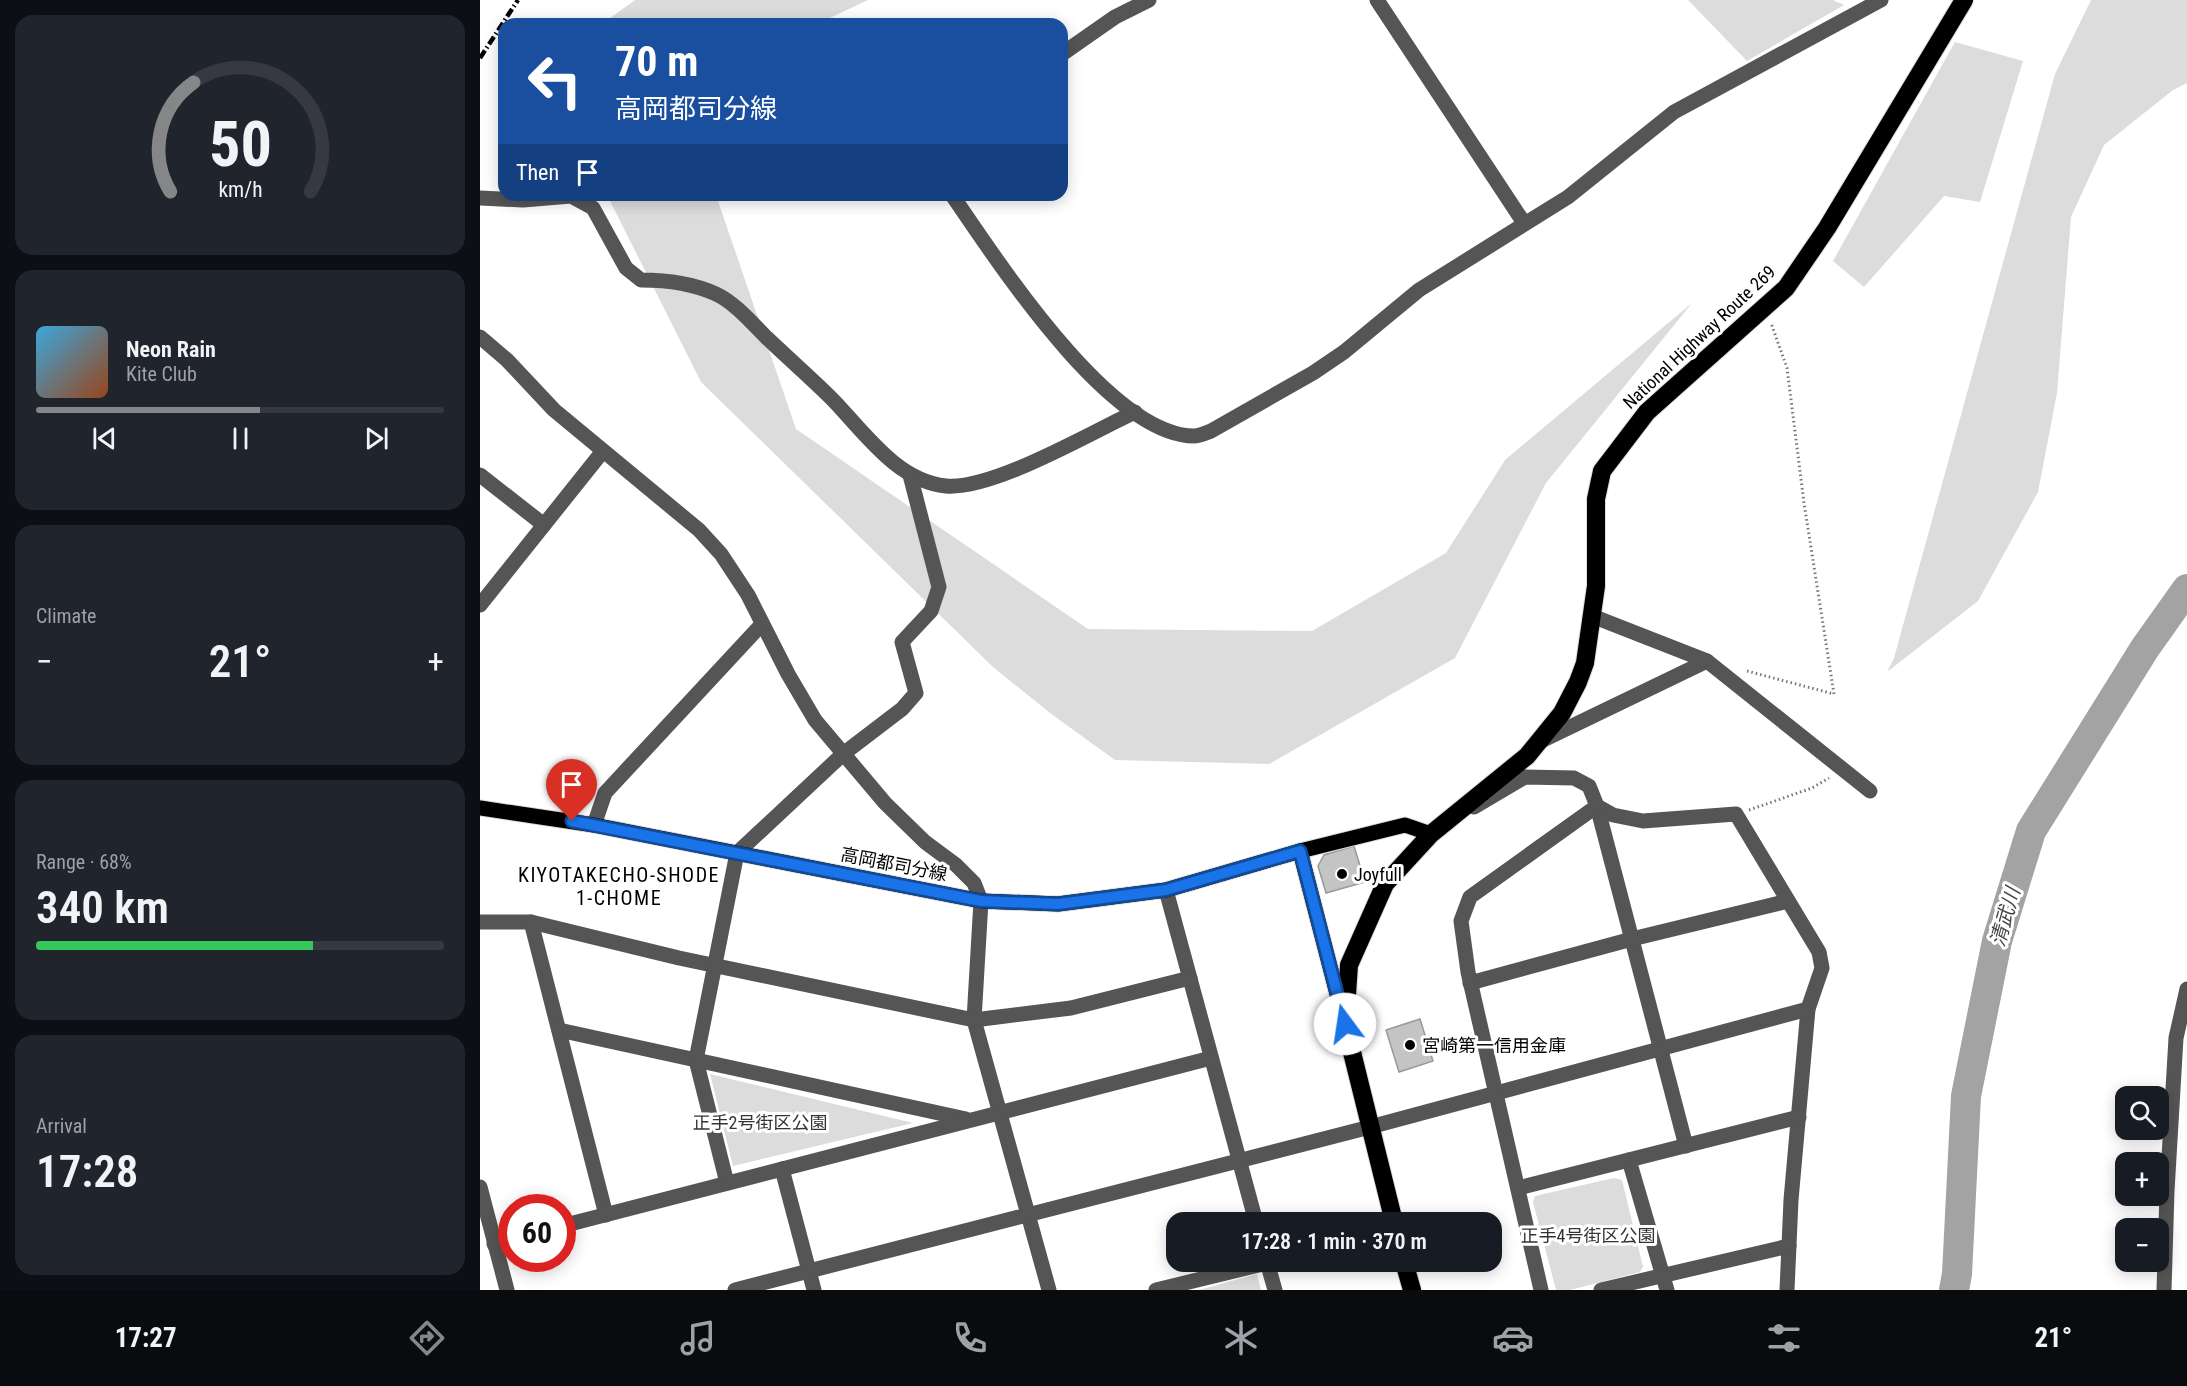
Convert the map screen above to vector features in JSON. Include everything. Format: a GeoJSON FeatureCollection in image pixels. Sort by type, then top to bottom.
{"type":"FeatureCollection","features":[{"type":"Feature","properties":{"kind":"highway","name":"National Highway Route 269"},"geometry":{"type":"LineString","coordinates":[[1391,1212],[1345,1024],[1349,965],[1385,884],[1431,834],[1527,756],[1562,713],[1585,663],[1597,567],[1596,499],[1602,471],[1647,412],[1786,288],[1827,228],[1964,0]]}},
{"type":"Feature","properties":{"kind":"highway"},"geometry":{"type":"LineString","coordinates":[[1407,1272],[1412,1290]]}},
{"type":"Feature","properties":{"kind":"main road","name":"高岡都司分線"},"geometry":{"type":"LineString","coordinates":[[480,808],[594,825],[981,901],[1058,904],[1166,890],[1300,851],[1405,825],[1431,834]]}},
{"type":"Feature","properties":{"kind":"main road"},"geometry":{"type":"LineString","coordinates":[[1300,851],[1345,1024]]}},
{"type":"Feature","properties":{"kind":"street"},"geometry":{"type":"LineString","coordinates":[[1068,50],[1115,17],[1149,0]]}},
{"type":"Feature","properties":{"kind":"street"},"geometry":{"type":"LineString","coordinates":[[1377,0],[1524,223]]}},
{"type":"Feature","properties":{"kind":"street"},"geometry":{"type":"LineString","coordinates":[[956,201],[1027,302],[1076,360],[1115,398],[1135,412],[1174,433],[1196,436],[1211,431],[1313,373],[1344,352],[1419,290],[1568,197],[1674,112],[1881,0]]}},
{"type":"Feature","properties":{"kind":"street"},"geometry":{"type":"LineString","coordinates":[[480,198],[498,199]]}},
{"type":"Feature","properties":{"kind":"street"},"geometry":{"type":"LineString","coordinates":[[580,201],[593,208],[626,268],[640,280],[667,280],[717,294],[750,320],[833,401],[863,435],[910,475],[946,486],[977,483],[1021,467],[1135,412]]}},
{"type":"Feature","properties":{"kind":"street"},"geometry":{"type":"LineString","coordinates":[[480,337],[507,360],[554,410],[699,530],[721,554],[748,595],[788,674],[815,720],[885,803],[925,842],[956,865],[974,883],[981,901],[974,1020],[1049,1290]]}},
{"type":"Feature","properties":{"kind":"street"},"geometry":{"type":"LineString","coordinates":[[480,605],[603,451]]}},
{"type":"Feature","properties":{"kind":"street"},"geometry":{"type":"LineString","coordinates":[[480,475],[544,525]]}},
{"type":"Feature","properties":{"kind":"street"},"geometry":{"type":"LineString","coordinates":[[728,1183],[696,1060],[737,853],[843,754],[903,708],[916,693],[902,642],[931,610],[939,587],[910,475]]}},
{"type":"Feature","properties":{"kind":"street"},"geometry":{"type":"LineString","coordinates":[[1592,616],[1707,661],[1870,790]]}},
{"type":"Feature","properties":{"kind":"street"},"geometry":{"type":"LineString","coordinates":[[594,825],[605,793],[762,624]]}},
{"type":"Feature","properties":{"kind":"street"},"geometry":{"type":"LineString","coordinates":[[1539,742],[1707,661]]}},
{"type":"Feature","properties":{"kind":"street"},"geometry":{"type":"LineString","coordinates":[[1431,834],[1525,777],[1574,778],[1589,786],[1597,806],[1686,1146]]}},
{"type":"Feature","properties":{"kind":"street"},"geometry":{"type":"LineString","coordinates":[[1597,806],[1613,815],[1643,820],[1736,814],[1819,952],[1822,969],[1808,1008],[1791,1200],[1787,1290]]}},
{"type":"Feature","properties":{"kind":"street"},"geometry":{"type":"LineString","coordinates":[[1541,1290],[1470,983],[1461,921],[1470,897],[1597,806]]}},
{"type":"Feature","properties":{"kind":"street"},"geometry":{"type":"LineString","coordinates":[[1166,890],[1253,1212]]}},
{"type":"Feature","properties":{"kind":"street"},"geometry":{"type":"LineString","coordinates":[[1470,983],[1632,939],[1788,901]]}},
{"type":"Feature","properties":{"kind":"street"},"geometry":{"type":"LineString","coordinates":[[480,922],[531,922],[715,966],[974,1020],[1071,1008],[1190,978]]}},
{"type":"Feature","properties":{"kind":"street"},"geometry":{"type":"LineString","coordinates":[[531,922],[606,1215]]}},
{"type":"Feature","properties":{"kind":"street"},"geometry":{"type":"LineString","coordinates":[[2164,1290],[2168,1191],[2187,989]]}},
{"type":"Feature","properties":{"kind":"street"},"geometry":{"type":"LineString","coordinates":[[735,1290],[1370,1127],[1808,1008]]}},
{"type":"Feature","properties":{"kind":"street"},"geometry":{"type":"LineString","coordinates":[[559,1030],[971,1120]]}},
{"type":"Feature","properties":{"kind":"street"},"geometry":{"type":"LineString","coordinates":[[576,1222],[1211,1058]]}},
{"type":"Feature","properties":{"kind":"street"},"geometry":{"type":"LineString","coordinates":[[1518,1188],[1798,1117]]}},
{"type":"Feature","properties":{"kind":"street"},"geometry":{"type":"LineString","coordinates":[[1629,1160],[1665,1283]]}},
{"type":"Feature","properties":{"kind":"street"},"geometry":{"type":"LineString","coordinates":[[782,1169],[814,1290]]}},
{"type":"Feature","properties":{"kind":"street"},"geometry":{"type":"LineString","coordinates":[[480,1187],[507,1290]]}},
{"type":"Feature","properties":{"kind":"street"},"geometry":{"type":"LineString","coordinates":[[494,1244],[498,1243]]}},
{"type":"Feature","properties":{"kind":"street"},"geometry":{"type":"LineString","coordinates":[[1601,1290],[1665,1283],[1789,1246]]}},
{"type":"Feature","properties":{"kind":"street"},"geometry":{"type":"LineString","coordinates":[[1156,1290],[1227,1272]]}},
{"type":"Feature","properties":{"kind":"street"},"geometry":{"type":"LineString","coordinates":[[1270,1272],[1275,1290]]}},
{"type":"Feature","properties":{"kind":"path"},"geometry":{"type":"LineString","coordinates":[[1742,670],[1834,694],[1804,503],[1787,368],[1766,306]]}},
{"type":"Feature","properties":{"kind":"path"},"geometry":{"type":"LineString","coordinates":[[1736,814],[1812,788],[1843,769]]}},
{"type":"Feature","properties":{"kind":"green space"},"geometry":{"type":"Polygon","coordinates":[[[635,0],[868,0],[830,18],[610,18],[635,0]]]}},
{"type":"Feature","properties":{"kind":"green space"},"geometry":{"type":"Polygon","coordinates":[[[1688,0],[1833,0],[1844,5],[1747,61],[1688,0]]]}},
{"type":"Feature","properties":{"kind":"green space"},"geometry":{"type":"Polygon","coordinates":[[[2091,0],[2187,0],[2187,83],[2173,90],[2104,145],[2071,217],[2057,393],[2038,492],[1978,601],[1887,672],[1894,658],[2055,74],[2091,0]]]}},
{"type":"Feature","properties":{"kind":"green space"},"geometry":{"type":"Polygon","coordinates":[[[1955,42],[2023,61],[1980,202],[1944,196],[1864,287],[1833,261],[1955,42]]]}},
{"type":"Feature","properties":{"kind":"green space"},"geometry":{"type":"Polygon","coordinates":[[[610,201],[718,201],[796,429],[1088,629],[1312,631],[1446,553],[1505,460],[1692,303],[1546,483],[1455,658],[1269,764],[1115,760],[1050,713],[993,667],[701,382],[610,201]]]}},
{"type":"Feature","properties":{"kind":"green space","name":"正手2号街区公園"},"geometry":{"type":"Polygon","coordinates":[[[710,1074],[913,1123],[733,1166],[710,1074]]]}},
{"type":"Feature","properties":{"kind":"green space","name":"正手4号街区公園"},"geometry":{"type":"Polygon","coordinates":[[[1614,1178],[1622,1180],[1643,1267],[1640,1272],[1570,1290],[1556,1290],[1533,1202],[1535,1196],[1614,1178]]]}},
{"type":"Feature","properties":{"kind":"green space"},"geometry":{"type":"Polygon","coordinates":[[[1257,1274],[1261,1290],[1199,1290],[1257,1274]]]}},
{"type":"Feature","properties":{"kind":"building","name":"Joyfull"},"geometry":{"type":"Polygon","coordinates":[[[1354,846],[1365,882],[1326,893],[1318,866],[1324,855],[1354,846]]]}},
{"type":"Feature","properties":{"kind":"building","name":"宮崎第一信用金庫"},"geometry":{"type":"Polygon","coordinates":[[[1420,1019],[1433,1061],[1399,1072],[1386,1030],[1420,1019]]]}},
{"type":"Feature","properties":{"kind":"waterway","name":"清武川"},"geometry":{"type":"LineString","coordinates":[[1954,1290],[1957,1274],[1966,1096],[1997,941],[2031,831],[2145,648],[2187,589]]}},
{"type":"Feature","properties":{"kind":"railway"},"geometry":{"type":"LineString","coordinates":[[506,18],[518,0]]}},
{"type":"Feature","properties":{"kind":"railway"},"geometry":{"type":"LineString","coordinates":[[480,58],[498,31]]}},
{"type":"Feature","properties":{"kind":"place","name":"Joyfull"},"geometry":{"type":"Point","coordinates":[1342,874]}},
{"type":"Feature","properties":{"kind":"place","name":"宮崎第一信用金庫"},"geometry":{"type":"Point","coordinates":[1410,1045]}},
{"type":"Feature","properties":{"kind":"district","name":"KIYOTAKECHO-SHODE 1-CHOME"},"geometry":{"type":"Point","coordinates":[619,886]}},
{"type":"Feature","properties":{"kind":"route"},"geometry":{"type":"LineString","coordinates":[[572,821],[981,901],[1058,904],[1166,890],[1300,851],[1345,1024]]}}]}
